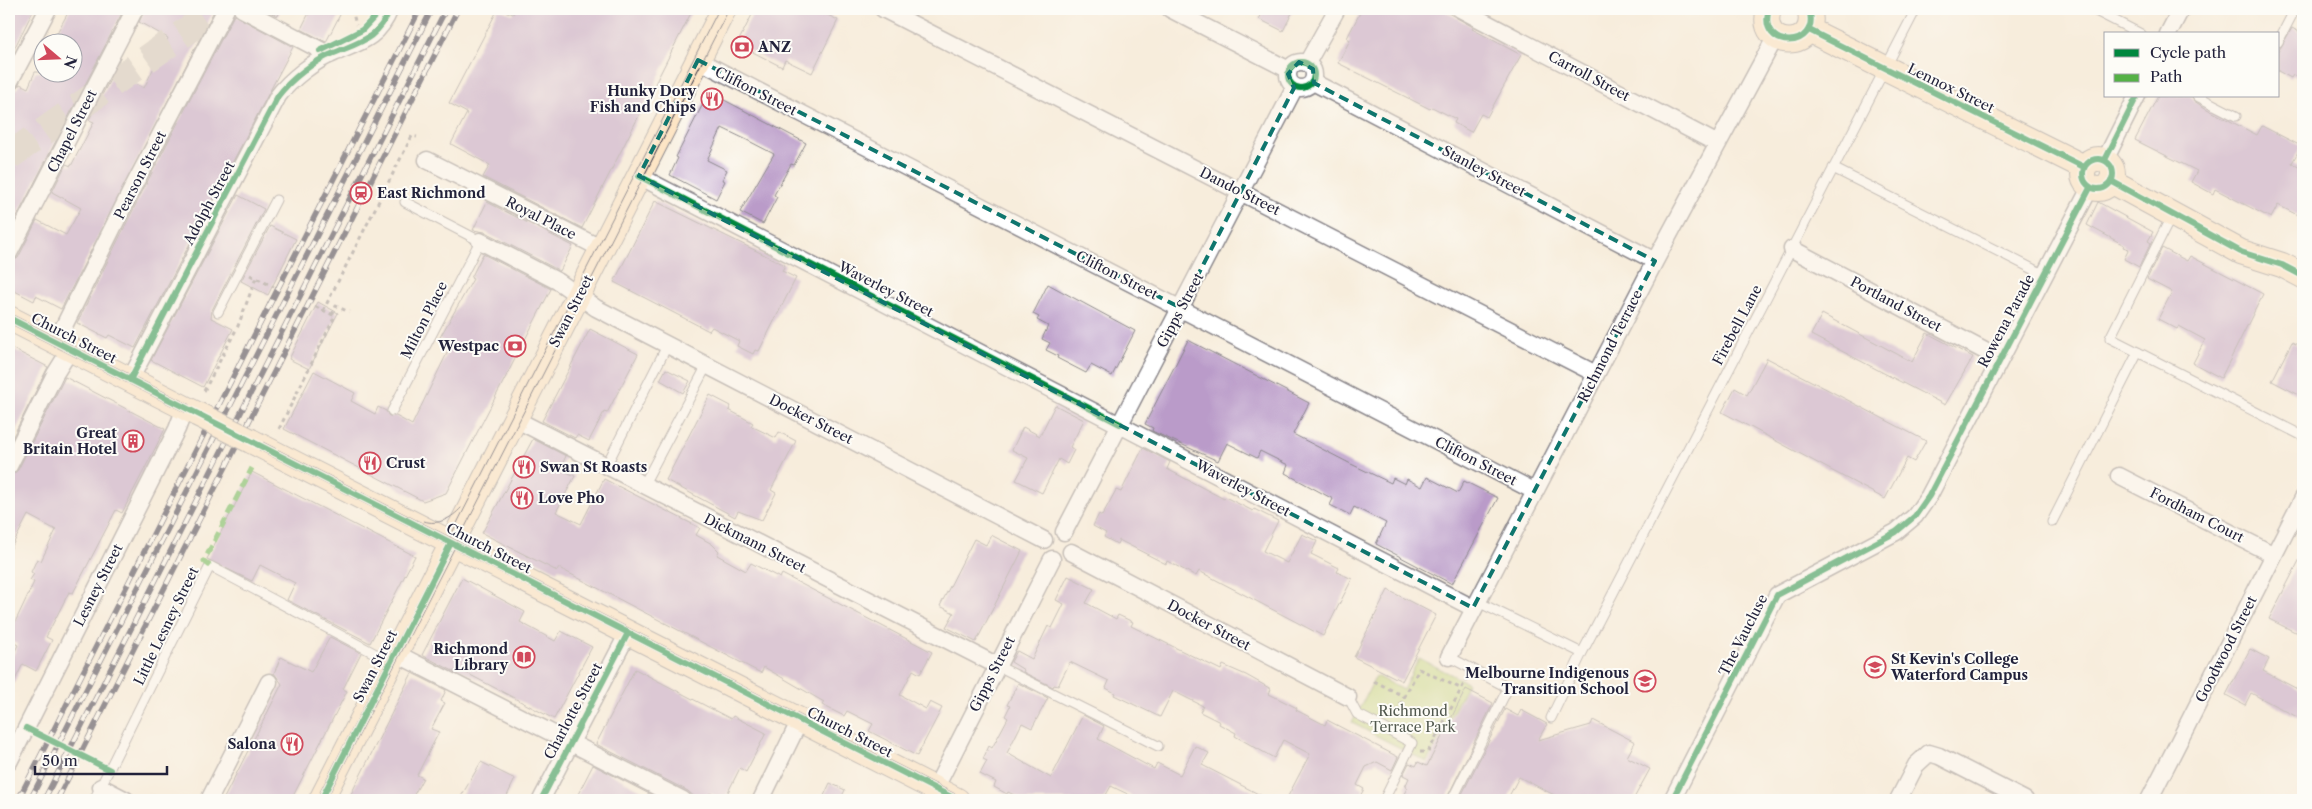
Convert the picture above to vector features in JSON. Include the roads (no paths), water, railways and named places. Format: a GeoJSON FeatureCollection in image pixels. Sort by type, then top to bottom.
{"type":"FeatureCollection","features":[{"type":"Feature","properties":{"kind":"main road","name":"Swan Street"},"geometry":{"type":"LineString","coordinates":[[321,800],[724,9]]}},
{"type":"Feature","properties":{"kind":"main road"},"geometry":{"type":"LineString","coordinates":[[1769,9],[1768,23],[1776,36],[1781,40],[1794,41],[1805,35],[1809,19]]}},
{"type":"Feature","properties":{"kind":"main road","name":"Lennox Street"},"geometry":{"type":"LineString","coordinates":[[1809,19],[1885,70],[2098,174],[2242,252],[2282,265],[2303,276]]}},
{"type":"Feature","properties":{"kind":"main road","name":"Church Street"},"geometry":{"type":"LineString","coordinates":[[9,318],[957,800]]}},
{"type":"Feature","properties":{"kind":"street"},"geometry":{"type":"LineString","coordinates":[[9,83],[48,9]]}},
{"type":"Feature","properties":{"kind":"street","name":"Chapel Street"},"geometry":{"type":"LineString","coordinates":[[9,253],[135,9]]}},
{"type":"Feature","properties":{"kind":"street","name":"Pearson Street"},"geometry":{"type":"LineString","coordinates":[[9,466],[55,374],[63,346],[133,187],[226,9]]}},
{"type":"Feature","properties":{"kind":"street"},"geometry":{"type":"LineString","coordinates":[[242,9],[330,54]]}},
{"type":"Feature","properties":{"kind":"street","name":"Adolph Street"},"geometry":{"type":"LineString","coordinates":[[130,380],[278,96],[294,78],[330,54],[355,46],[368,38],[380,26],[390,9]]}},
{"type":"Feature","properties":{"kind":"street","name":"Dando Street"},"geometry":{"type":"LineString","coordinates":[[883,9],[1596,374]]}},
{"type":"Feature","properties":{"kind":"street"},"geometry":{"type":"LineString","coordinates":[[1170,9],[1289,70]]}},
{"type":"Feature","properties":{"kind":"street"},"geometry":{"type":"LineString","coordinates":[[1307,63],[1337,9]]}},
{"type":"Feature","properties":{"kind":"street","name":"Carroll Street"},"geometry":{"type":"LineString","coordinates":[[1460,9],[1718,144]]}},
{"type":"Feature","properties":{"kind":"street"},"geometry":{"type":"LineString","coordinates":[[2169,32],[2181,9]]}},
{"type":"Feature","properties":{"kind":"street","name":"Richmond Terrace"},"geometry":{"type":"LineString","coordinates":[[1449,657],[1655,260],[1776,36]]}},
{"type":"Feature","properties":{"kind":"street","name":"Clifton Street"},"geometry":{"type":"LineString","coordinates":[[698,60],[1534,491]]}},
{"type":"Feature","properties":{"kind":"street"},"geometry":{"type":"LineString","coordinates":[[1307,63],[1313,69],[1313,82],[1303,89],[1295,87],[1289,82],[1289,70],[1295,64],[1307,63]]}},
{"type":"Feature","properties":{"kind":"street","name":"Stanley Street"},"geometry":{"type":"LineString","coordinates":[[1313,82],[1655,260]]}},
{"type":"Feature","properties":{"kind":"street","name":"Gipps Street"},"geometry":{"type":"LineString","coordinates":[[1064,532],[1295,87]]}},
{"type":"Feature","properties":{"kind":"street","name":"Rowena Parade"},"geometry":{"type":"LineString","coordinates":[[1944,466],[2137,98]]}},
{"type":"Feature","properties":{"kind":"street","name":"Royal Place"},"geometry":{"type":"LineString","coordinates":[[427,160],[602,249]]}},
{"type":"Feature","properties":{"kind":"street","name":"Waverley Street"},"geometry":{"type":"LineString","coordinates":[[639,176],[1120,424],[1475,604]]}},
{"type":"Feature","properties":{"kind":"street","name":"Docker Street"},"geometry":{"type":"LineString","coordinates":[[480,241],[559,282],[578,296],[707,365],[1044,540]]}},
{"type":"Feature","properties":{"kind":"street","name":"Portland Street"},"geometry":{"type":"LineString","coordinates":[[1792,249],[2000,359]]}},
{"type":"Feature","properties":{"kind":"street","name":"Lesney Street"},"geometry":{"type":"LineString","coordinates":[[9,762],[13,741],[177,429],[191,411]]}},
{"type":"Feature","properties":{"kind":"street","name":"Dickmann Street"},"geometry":{"type":"LineString","coordinates":[[516,419],[996,666]]}},
{"type":"Feature","properties":{"kind":"street","name":"The Vaucluse"},"geometry":{"type":"LineString","coordinates":[[1672,800],[1778,595],[1896,532],[1916,516],[1929,496],[1944,466]]}},
{"type":"Feature","properties":{"kind":"street","name":"Fordham Court"},"geometry":{"type":"LineString","coordinates":[[2119,476],[2274,555]]}},
{"type":"Feature","properties":{"kind":"street","name":"Goodwood Street"},"geometry":{"type":"LineString","coordinates":[[2149,800],[2303,498]]}},
{"type":"Feature","properties":{"kind":"street"},"geometry":{"type":"LineString","coordinates":[[1064,532],[1071,538],[1071,552],[1065,558],[1052,559],[1043,549],[1044,540],[1050,533],[1064,532]]}},
{"type":"Feature","properties":{"kind":"street","name":"Docker Street"},"geometry":{"type":"LineString","coordinates":[[1071,552],[1348,697]]}},
{"type":"Feature","properties":{"kind":"street","name":"Gipps Street"},"geometry":{"type":"LineString","coordinates":[[935,789],[1052,559]]}},
{"type":"Feature","properties":{"kind":"street","name":"Charlotte Street"},"geometry":{"type":"LineString","coordinates":[[540,800],[628,632]]}},
{"type":"Feature","properties":{"kind":"street"},"geometry":{"type":"LineString","coordinates":[[393,658],[570,742],[683,800]]}},
{"type":"Feature","properties":{"kind":"street"},"geometry":{"type":"LineString","coordinates":[[209,800],[269,682]]}},
{"type":"Feature","properties":{"kind":"street"},"geometry":{"type":"LineString","coordinates":[[761,800],[800,720]]}},
{"type":"Feature","properties":{"kind":"street"},"geometry":{"type":"LineString","coordinates":[[1898,800],[1916,765],[1929,753],[1939,756],[2025,800]]}},
{"type":"Feature","properties":{"kind":"street"},"geometry":{"type":"LineString","coordinates":[[98,794],[126,800]]}},
{"type":"Feature","properties":{"kind":"lane","name":"Firebell Lane"},"geometry":{"type":"LineString","coordinates":[[1551,718],[1582,653],[1916,9]]}},
{"type":"Feature","properties":{"kind":"lane"},"geometry":{"type":"LineString","coordinates":[[2092,9],[2137,32]]}},
{"type":"Feature","properties":{"kind":"lane"},"geometry":{"type":"LineString","coordinates":[[2280,38],[2295,9]]}},
{"type":"Feature","properties":{"kind":"lane"},"geometry":{"type":"LineString","coordinates":[[2201,98],[2236,116]]}},
{"type":"Feature","properties":{"kind":"lane"},"geometry":{"type":"LineString","coordinates":[[1834,168],[2045,274]]}},
{"type":"Feature","properties":{"kind":"lane"},"geometry":{"type":"LineString","coordinates":[[218,312],[276,200]]}},
{"type":"Feature","properties":{"kind":"lane"},"geometry":{"type":"LineString","coordinates":[[405,202],[480,241]]}},
{"type":"Feature","properties":{"kind":"lane"},"geometry":{"type":"LineString","coordinates":[[2172,215],[2110,338],[2303,436]]}},
{"type":"Feature","properties":{"kind":"lane","name":"Milton Place"},"geometry":{"type":"LineString","coordinates":[[392,411],[480,241]]}},
{"type":"Feature","properties":{"kind":"lane"},"geometry":{"type":"LineString","coordinates":[[606,466],[668,344]]}},
{"type":"Feature","properties":{"kind":"lane"},"geometry":{"type":"LineString","coordinates":[[2052,522],[2138,352]]}},
{"type":"Feature","properties":{"kind":"lane"},"geometry":{"type":"LineString","coordinates":[[643,486],[707,365]]}},
{"type":"Feature","properties":{"kind":"lane","name":"Little Lesney Street"},"geometry":{"type":"LineString","coordinates":[[98,794],[210,566],[393,658]]}},
{"type":"Feature","properties":{"kind":"lane"},"geometry":{"type":"LineString","coordinates":[[1475,604],[1582,653]]}},
{"type":"Feature","properties":{"kind":"lane"},"geometry":{"type":"LineString","coordinates":[[1449,657],[1503,685],[1507,693],[1452,800]]}},
{"type":"Feature","properties":{"kind":"lane"},"geometry":{"type":"LineString","coordinates":[[996,666],[1158,746]]}},
{"type":"Feature","properties":{"kind":"lane"},"geometry":{"type":"LineString","coordinates":[[1348,697],[1358,714],[1412,743],[1384,800]]}},
{"type":"Feature","properties":{"kind":"tunnel"},"geometry":{"type":"LineString","coordinates":[[9,156],[218,9]]}},
{"type":"Feature","properties":{"kind":"tram line"},"geometry":{"type":"LineString","coordinates":[[316,800],[719,9]]}},
{"type":"Feature","properties":{"kind":"tram line"},"geometry":{"type":"LineString","coordinates":[[326,800],[729,9]]}},
{"type":"Feature","properties":{"kind":"tram line"},"geometry":{"type":"LineString","coordinates":[[9,313],[967,800]]}},
{"type":"Feature","properties":{"kind":"tram line"},"geometry":{"type":"LineString","coordinates":[[9,323],[949,800]]}},
{"type":"Feature","properties":{"kind":"tram line"},"geometry":{"type":"LineString","coordinates":[[424,521],[439,522],[453,515],[461,508]]}},
{"type":"Feature","properties":{"kind":"railway"},"geometry":{"type":"LineString","coordinates":[[18,800],[420,9]]}},
{"type":"Feature","properties":{"kind":"railway"},"geometry":{"type":"LineString","coordinates":[[30,800],[432,9]]}},
{"type":"Feature","properties":{"kind":"railway"},"geometry":{"type":"LineString","coordinates":[[44,800],[446,9]]}},
{"type":"Feature","properties":{"kind":"railway"},"geometry":{"type":"LineString","coordinates":[[57,800],[458,9]]}},
{"type":"Feature","properties":{"kind":"place","name":"ANZ"},"geometry":{"type":"Point","coordinates":[742,47]}},
{"type":"Feature","properties":{"kind":"place","name":"Hunky Dory Fish and Chips"},"geometry":{"type":"Point","coordinates":[712,99]}},
{"type":"Feature","properties":{"kind":"place","name":"East Richmond"},"geometry":{"type":"Point","coordinates":[361,193]}},
{"type":"Feature","properties":{"kind":"place","name":"Westpac"},"geometry":{"type":"Point","coordinates":[515,346]}},
{"type":"Feature","properties":{"kind":"place","name":"Great Britain Hotel"},"geometry":{"type":"Point","coordinates":[133,441]}},
{"type":"Feature","properties":{"kind":"place","name":"Crust"},"geometry":{"type":"Point","coordinates":[370,463]}},
{"type":"Feature","properties":{"kind":"place","name":"Swan St Roasts"},"geometry":{"type":"Point","coordinates":[524,467]}},
{"type":"Feature","properties":{"kind":"place","name":"Love Pho"},"geometry":{"type":"Point","coordinates":[522,498]}},
{"type":"Feature","properties":{"kind":"place","name":"Richmond Library"},"geometry":{"type":"Point","coordinates":[524,657]}},
{"type":"Feature","properties":{"kind":"place","name":"St Kevin's College Waterford Campus"},"geometry":{"type":"Point","coordinates":[1875,667]}},
{"type":"Feature","properties":{"kind":"place","name":"Melbourne Indigenous Transition School"},"geometry":{"type":"Point","coordinates":[1645,681]}},
{"type":"Feature","properties":{"kind":"place","name":"Salona"},"geometry":{"type":"Point","coordinates":[292,744]}},
{"type":"Feature","properties":{"kind":"park label","name":"Richmond Terrace Park"},"geometry":{"type":"Point","coordinates":[1413,720]}}]}
